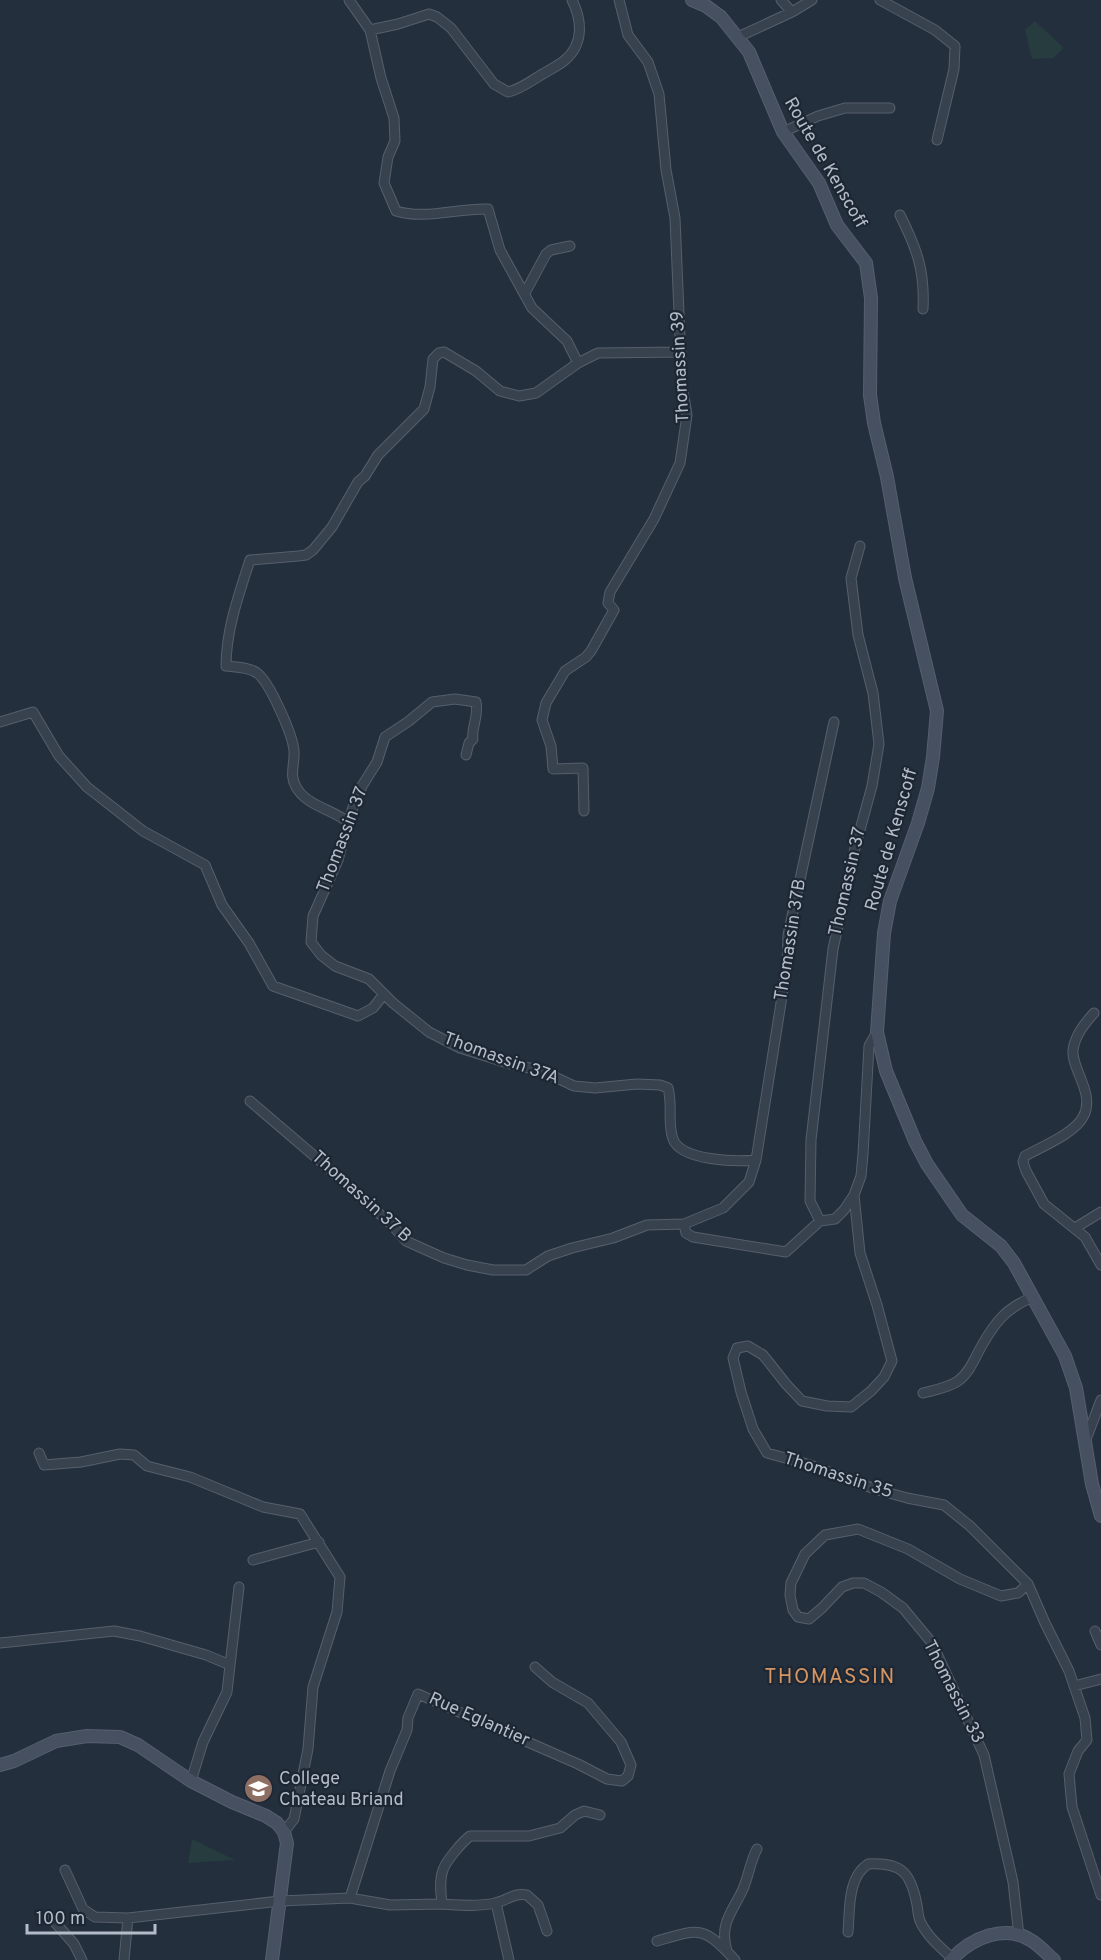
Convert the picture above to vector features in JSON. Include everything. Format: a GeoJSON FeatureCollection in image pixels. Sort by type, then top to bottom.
{"type":"FeatureCollection","features":[{"type":"Feature","properties":{"kind":"main road","name":"Route de Kenscoff"},"geometry":{"type":"LineString","coordinates":[[692,0],[706,6],[721,17],[749,52],[783,132],[819,183],[837,225],[866,262],[872,298],[870,395],[874,423],[887,477],[905,578],[937,711],[928,788],[890,901],[884,933],[877,1032],[886,1071],[927,1164],[962,1215],[1001,1246],[1014,1263],[1065,1356],[1076,1388],[1092,1484],[1101,1516]]}},
{"type":"Feature","properties":{"kind":"main road"},"geometry":{"type":"LineString","coordinates":[[0,1765],[14,1761],[56,1741],[87,1736],[120,1737],[138,1745],[191,1781],[277,1823],[284,1832],[287,1843],[272,1960]]}},
{"type":"Feature","properties":{"kind":"main road"},"geometry":{"type":"LineString","coordinates":[[951,1959],[966,1946],[998,1932],[1031,1940],[1054,1960]]}},
{"type":"Feature","properties":{"kind":"street"},"geometry":{"type":"LineString","coordinates":[[349,0],[370,30],[381,78],[394,118],[395,141],[388,156],[384,183],[396,211],[409,215],[453,213],[468,208],[488,209],[500,250],[532,308],[567,341],[578,363]]}},
{"type":"Feature","properties":{"kind":"street"},"geometry":{"type":"LineString","coordinates":[[370,30],[429,14],[437,17],[451,28],[494,84],[508,92],[519,90],[566,60],[578,45],[580,29],[577,10],[572,0]]}},
{"type":"Feature","properties":{"kind":"street","name":"Thomassin 39"},"geometry":{"type":"LineString","coordinates":[[584,811],[583,768],[553,769],[551,746],[542,720],[546,703],[565,671],[591,651],[614,610],[608,603],[610,592],[654,519],[680,463],[687,415],[682,385],[675,218],[666,170],[659,94],[648,62],[628,35],[619,0]]}},
{"type":"Feature","properties":{"kind":"street"},"geometry":{"type":"LineString","coordinates":[[781,0],[792,12]]}},
{"type":"Feature","properties":{"kind":"street"},"geometry":{"type":"LineString","coordinates":[[738,37],[812,0]]}},
{"type":"Feature","properties":{"kind":"street"},"geometry":{"type":"LineString","coordinates":[[880,0],[935,30],[955,46],[954,69],[937,140]]}},
{"type":"Feature","properties":{"kind":"street"},"geometry":{"type":"LineString","coordinates":[[783,132],[818,116],[845,108],[890,108]]}},
{"type":"Feature","properties":{"kind":"street"},"geometry":{"type":"LineString","coordinates":[[900,215],[918,254],[924,291],[922,309]]}},
{"type":"Feature","properties":{"kind":"street"},"geometry":{"type":"LineString","coordinates":[[525,293],[546,254],[550,250],[570,246]]}},
{"type":"Feature","properties":{"kind":"street"},"geometry":{"type":"LineString","coordinates":[[348,822],[337,813],[306,799],[298,790],[291,772],[294,751],[290,735],[284,718],[260,675],[252,670],[226,666],[227,644],[233,615],[250,560],[306,555],[313,550],[332,526],[358,482],[365,476],[378,455],[423,409],[430,387],[434,359],[444,352],[476,371],[501,391],[519,396],[536,393],[578,363],[598,353],[681,352]]}},
{"type":"Feature","properties":{"kind":"street","name":"Thomassin 37"},"geometry":{"type":"LineString","coordinates":[[820,1221],[810,1201],[811,1140],[832,949],[872,786],[879,744],[873,693],[858,635],[851,578],[860,546]]}},
{"type":"Feature","properties":{"kind":"street","name":"Thomassin 37"},"geometry":{"type":"LineString","coordinates":[[384,994],[369,979],[335,966],[321,955],[311,942],[313,916],[338,860],[348,822],[362,786],[377,762],[385,737],[432,702],[455,699],[476,702],[478,714],[473,739],[469,742],[466,755]]}},
{"type":"Feature","properties":{"kind":"street"},"geometry":{"type":"LineString","coordinates":[[0,722],[33,712],[59,756],[87,787],[143,831],[205,865],[222,905],[249,944],[273,986],[321,1005],[358,1016],[373,1008],[384,994]]}},
{"type":"Feature","properties":{"kind":"street","name":"Thomassin 37B"},"geometry":{"type":"LineString","coordinates":[[756,1160],[787,965],[788,935],[834,722]]}},
{"type":"Feature","properties":{"kind":"street","name":"Thomassin 37A"},"geometry":{"type":"LineString","coordinates":[[384,994],[429,1032],[460,1048],[514,1065],[540,1070],[574,1086],[595,1088],[637,1084],[660,1085],[668,1088],[672,1110],[669,1120],[673,1140],[679,1147],[694,1155],[738,1161],[756,1160]]}},
{"type":"Feature","properties":{"kind":"street"},"geometry":{"type":"LineString","coordinates":[[1094,1013],[1084,1024],[1073,1051],[1088,1101],[1083,1118],[1068,1132],[1025,1156],[1023,1162],[1044,1204],[1086,1237],[1101,1265]]}},
{"type":"Feature","properties":{"kind":"street"},"geometry":{"type":"LineString","coordinates":[[756,1160],[749,1182],[723,1208],[684,1224],[686,1233],[693,1237],[786,1252],[820,1221],[835,1219],[854,1195],[861,1176],[869,1046],[877,1032]]}},
{"type":"Feature","properties":{"kind":"street","name":"Thomassin 37 B"},"geometry":{"type":"LineString","coordinates":[[250,1101],[392,1225],[406,1241],[444,1258],[467,1265],[493,1270],[526,1270],[549,1256],[613,1238],[647,1225],[684,1224]]}},
{"type":"Feature","properties":{"kind":"street","name":"Thomassin 35"},"geometry":{"type":"LineString","coordinates":[[854,1195],[860,1253],[878,1305],[892,1361],[884,1377],[851,1407],[827,1406],[802,1401],[763,1355],[748,1346],[737,1348],[733,1358],[753,1429],[767,1453],[807,1464],[875,1489],[944,1505],[970,1526],[1028,1584],[1069,1671],[1085,1718],[1087,1740],[1078,1751],[1069,1774],[1072,1807],[1101,1895]]}},
{"type":"Feature","properties":{"kind":"street"},"geometry":{"type":"LineString","coordinates":[[1075,1228],[1101,1212]]}},
{"type":"Feature","properties":{"kind":"street"},"geometry":{"type":"LineString","coordinates":[[923,1394],[952,1385],[960,1380],[971,1368],[982,1345],[1005,1312],[1015,1304],[1033,1297]]}},
{"type":"Feature","properties":{"kind":"street"},"geometry":{"type":"LineString","coordinates":[[1085,1443],[1101,1400]]}},
{"type":"Feature","properties":{"kind":"street"},"geometry":{"type":"LineString","coordinates":[[39,1453],[44,1465],[81,1462],[120,1454],[134,1455],[147,1466],[190,1477],[263,1507],[300,1514],[319,1542],[339,1577],[337,1612],[312,1687],[308,1749],[294,1819],[284,1832]]}},
{"type":"Feature","properties":{"kind":"street","name":"Thomassin 33"},"geometry":{"type":"LineString","coordinates":[[1019,1936],[1013,1882],[984,1755],[932,1643],[903,1608],[864,1583],[853,1583],[842,1587],[809,1619],[798,1617],[793,1610],[790,1595],[791,1583],[806,1554],[825,1535],[858,1529],[908,1549],[960,1579],[1001,1596],[1018,1593],[1028,1584]]}},
{"type":"Feature","properties":{"kind":"street"},"geometry":{"type":"LineString","coordinates":[[253,1560],[319,1542]]}},
{"type":"Feature","properties":{"kind":"street"},"geometry":{"type":"LineString","coordinates":[[191,1781],[203,1742],[226,1692],[238,1587]]}},
{"type":"Feature","properties":{"kind":"street"},"geometry":{"type":"LineString","coordinates":[[0,1643],[114,1631],[172,1646],[230,1665]]}},
{"type":"Feature","properties":{"kind":"street"},"geometry":{"type":"LineString","coordinates":[[1095,1632],[1101,1645]]}},
{"type":"Feature","properties":{"kind":"street","name":"Rue Eglantier"},"geometry":{"type":"LineString","coordinates":[[350,1898],[390,1772],[408,1730],[408,1718],[418,1694],[607,1779],[622,1781],[628,1776],[630,1765],[621,1742],[604,1720],[581,1697],[552,1682],[535,1667]]}},
{"type":"Feature","properties":{"kind":"street"},"geometry":{"type":"LineString","coordinates":[[1074,1686],[1101,1679]]}},
{"type":"Feature","properties":{"kind":"street"},"geometry":{"type":"LineString","coordinates":[[442,1904],[443,1869],[470,1836],[529,1836],[560,1828],[575,1815],[584,1811],[600,1815]]}},
{"type":"Feature","properties":{"kind":"street"},"geometry":{"type":"LineString","coordinates":[[727,1951],[723,1937],[726,1923],[742,1892],[750,1862],[757,1849]]}},
{"type":"Feature","properties":{"kind":"street"},"geometry":{"type":"LineString","coordinates":[[848,1932],[852,1890],[857,1875],[868,1864],[893,1864],[905,1873],[913,1886],[920,1922],[951,1959]]}},
{"type":"Feature","properties":{"kind":"street"},"geometry":{"type":"LineString","coordinates":[[65,1870],[83,1909],[95,1917],[128,1918],[280,1901],[350,1898],[390,1905],[496,1903],[516,1895],[527,1895],[538,1905],[547,1931]]}},
{"type":"Feature","properties":{"kind":"street"},"geometry":{"type":"LineString","coordinates":[[496,1903],[509,1960]]}},
{"type":"Feature","properties":{"kind":"street"},"geometry":{"type":"LineString","coordinates":[[124,1960],[128,1918]]}},
{"type":"Feature","properties":{"kind":"street"},"geometry":{"type":"LineString","coordinates":[[52,1919],[74,1944],[82,1960]]}},
{"type":"Feature","properties":{"kind":"street"},"geometry":{"type":"LineString","coordinates":[[657,1941],[692,1931],[714,1938],[735,1960]]}},
{"type":"Feature","properties":{"kind":"green space"},"geometry":{"type":"Polygon","coordinates":[[[1035,21],[1064,48],[1053,58],[1032,59],[1025,30],[1035,21]]]}},
{"type":"Feature","properties":{"kind":"green space"},"geometry":{"type":"Polygon","coordinates":[[[192,1839],[235,1860],[188,1863],[192,1839]]]}},
{"type":"Feature","properties":{"kind":"place","name":"College Chateau Briand"},"geometry":{"type":"Point","coordinates":[258,1789]}},
{"type":"Feature","properties":{"kind":"district","name":"THOMASSIN"},"geometry":{"type":"Point","coordinates":[830,1677]}}]}
